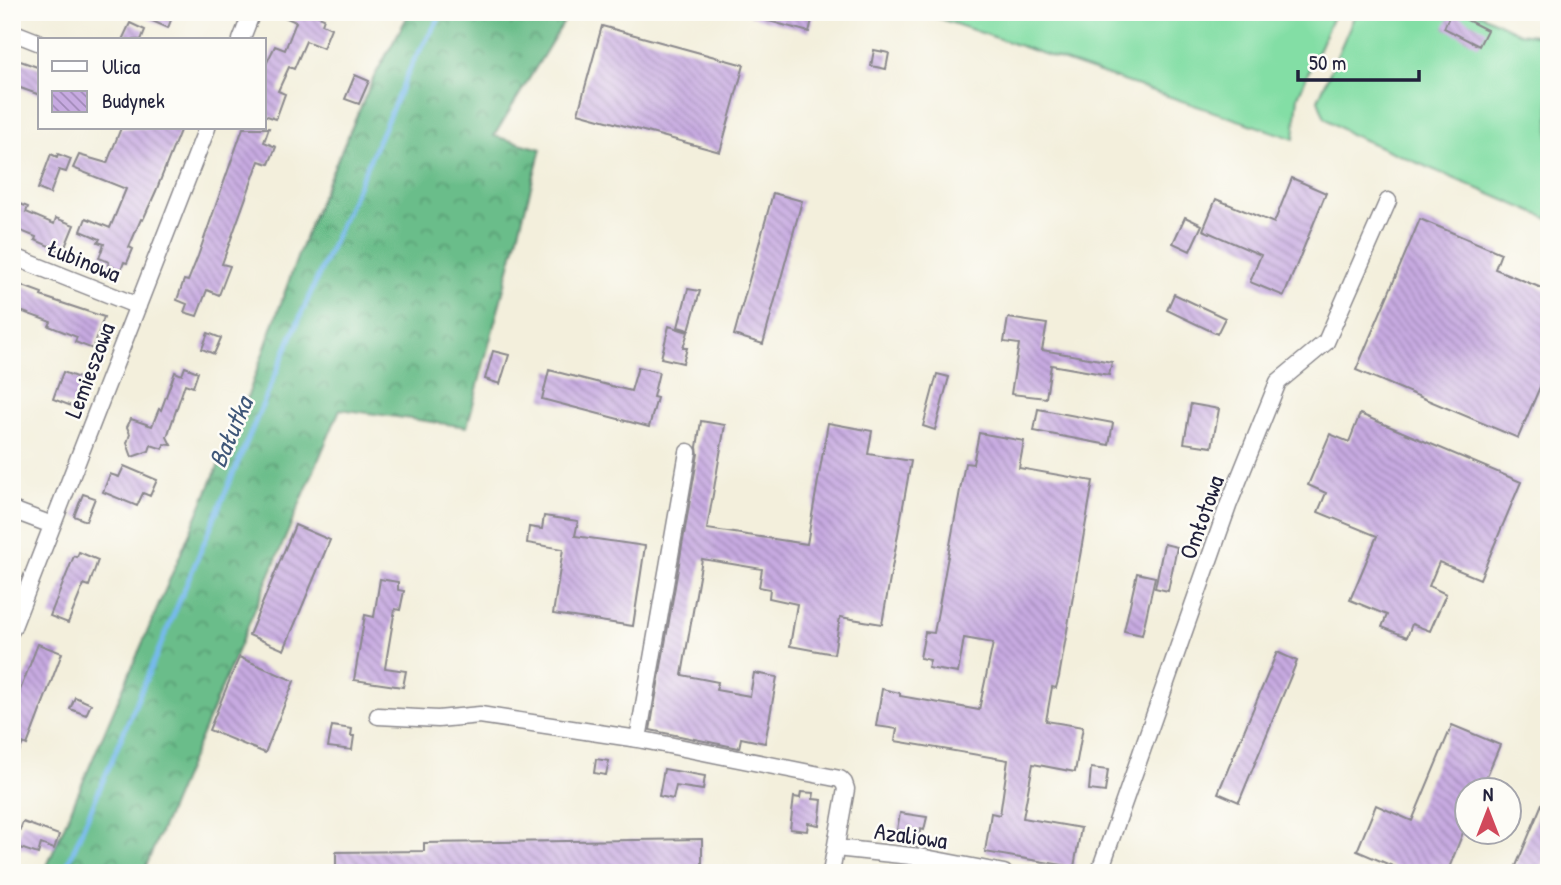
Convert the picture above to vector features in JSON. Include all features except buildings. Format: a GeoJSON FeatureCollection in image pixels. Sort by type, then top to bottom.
{"type":"FeatureCollection","features":[{"type":"Feature","properties":{"kind":"street"},"geometry":{"type":"LineString","coordinates":[[242,38],[252,12]]}},
{"type":"Feature","properties":{"kind":"street"},"geometry":{"type":"LineString","coordinates":[[12,32],[38,42]]}},
{"type":"Feature","properties":{"kind":"street","name":"Lemieszowa"},"geometry":{"type":"LineString","coordinates":[[12,629],[205,130]]}},
{"type":"Feature","properties":{"kind":"street","name":"Omłotowa"},"geometry":{"type":"LineString","coordinates":[[1099,873],[1228,506],[1278,382],[1326,342],[1388,201]]}},
{"type":"Feature","properties":{"kind":"street","name":"Łubinowa"},"geometry":{"type":"LineString","coordinates":[[12,256],[138,306]]}},
{"type":"Feature","properties":{"kind":"street"},"geometry":{"type":"LineString","coordinates":[[638,739],[688,452]]}},
{"type":"Feature","properties":{"kind":"street"},"geometry":{"type":"LineString","coordinates":[[12,510],[52,525]]}},
{"type":"Feature","properties":{"kind":"street"},"geometry":{"type":"LineString","coordinates":[[378,716],[438,719],[480,715],[638,739],[840,779],[846,789],[831,873]]}},
{"type":"Feature","properties":{"kind":"street","name":"Azaliowa"},"geometry":{"type":"LineString","coordinates":[[836,848],[920,857],[1004,873]]}},
{"type":"Feature","properties":{"kind":"green space"},"geometry":{"type":"Polygon","coordinates":[[[410,12],[570,12],[494,136],[541,149],[467,427],[340,409],[143,873],[44,873],[246,401],[324,190],[374,77],[410,12]]]}},
{"type":"Feature","properties":{"kind":"green space"},"geometry":{"type":"Polygon","coordinates":[[[920,12],[1335,12],[1298,96],[1294,139],[920,12]]]}},
{"type":"Feature","properties":{"kind":"green space"},"geometry":{"type":"Polygon","coordinates":[[[1356,12],[1476,12],[1519,33],[1549,37],[1549,219],[1350,134],[1325,118],[1318,100],[1356,12]]]}},
{"type":"Feature","properties":{"kind":"waterway","name":"Bałutka"},"geometry":{"type":"LineString","coordinates":[[64,873],[293,333],[413,62],[443,12]]}}]}
